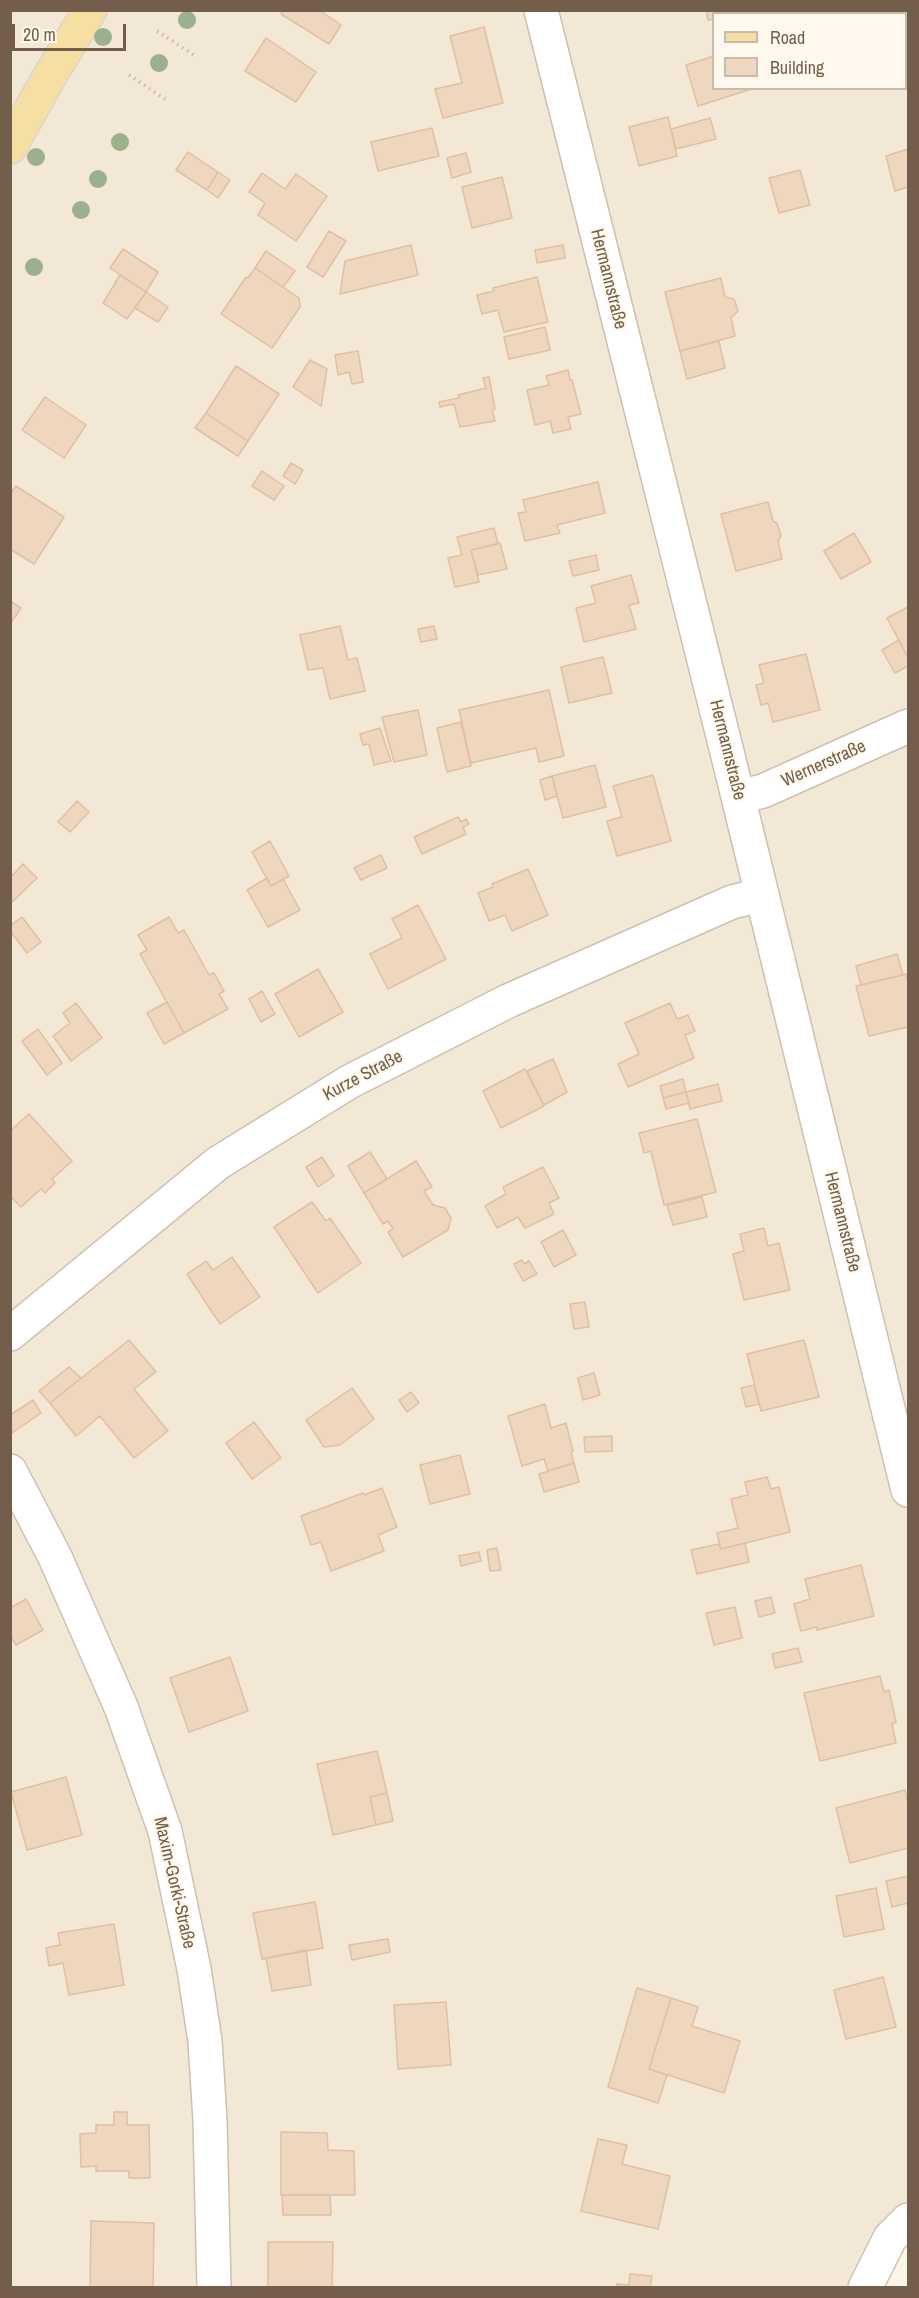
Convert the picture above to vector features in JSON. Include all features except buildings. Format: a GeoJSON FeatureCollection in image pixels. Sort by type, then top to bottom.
{"type":"FeatureCollection","features":[{"type":"Feature","properties":{"kind":"main road"},"geometry":{"type":"LineString","coordinates":[[10,147],[90,10]]}},
{"type":"Feature","properties":{"kind":"street","name":"Hermannstraße"},"geometry":{"type":"LineString","coordinates":[[541,10],[739,797],[761,895],[909,1490]]}},
{"type":"Feature","properties":{"kind":"street","name":"Wernerstraße"},"geometry":{"type":"LineString","coordinates":[[739,797],[763,790],[909,726]]}},
{"type":"Feature","properties":{"kind":"street","name":"Kurze Straße"},"geometry":{"type":"LineString","coordinates":[[10,1334],[218,1163],[340,1087],[508,1000],[732,902],[761,895]]}},
{"type":"Feature","properties":{"kind":"street","name":"Maxim-Gorki-Straße"},"geometry":{"type":"LineString","coordinates":[[10,1471],[55,1557],[121,1707],[165,1831],[194,1969],[205,2041],[210,2120],[214,2288]]}},
{"type":"Feature","properties":{"kind":"street"},"geometry":{"type":"LineString","coordinates":[[865,2288],[890,2238],[909,2220]]}},
{"type":"Feature","properties":{"kind":"path"},"geometry":{"type":"LineString","coordinates":[[157,31],[197,57]]}},
{"type":"Feature","properties":{"kind":"path"},"geometry":{"type":"LineString","coordinates":[[129,75],[168,101]]}},
{"type":"Feature","properties":{"kind":"shaded area"},"geometry":{"type":"Polygon","coordinates":[[[11,11],[908,11],[908,2202],[878,2226],[847,2287],[11,2288],[11,11]]]}}]}
